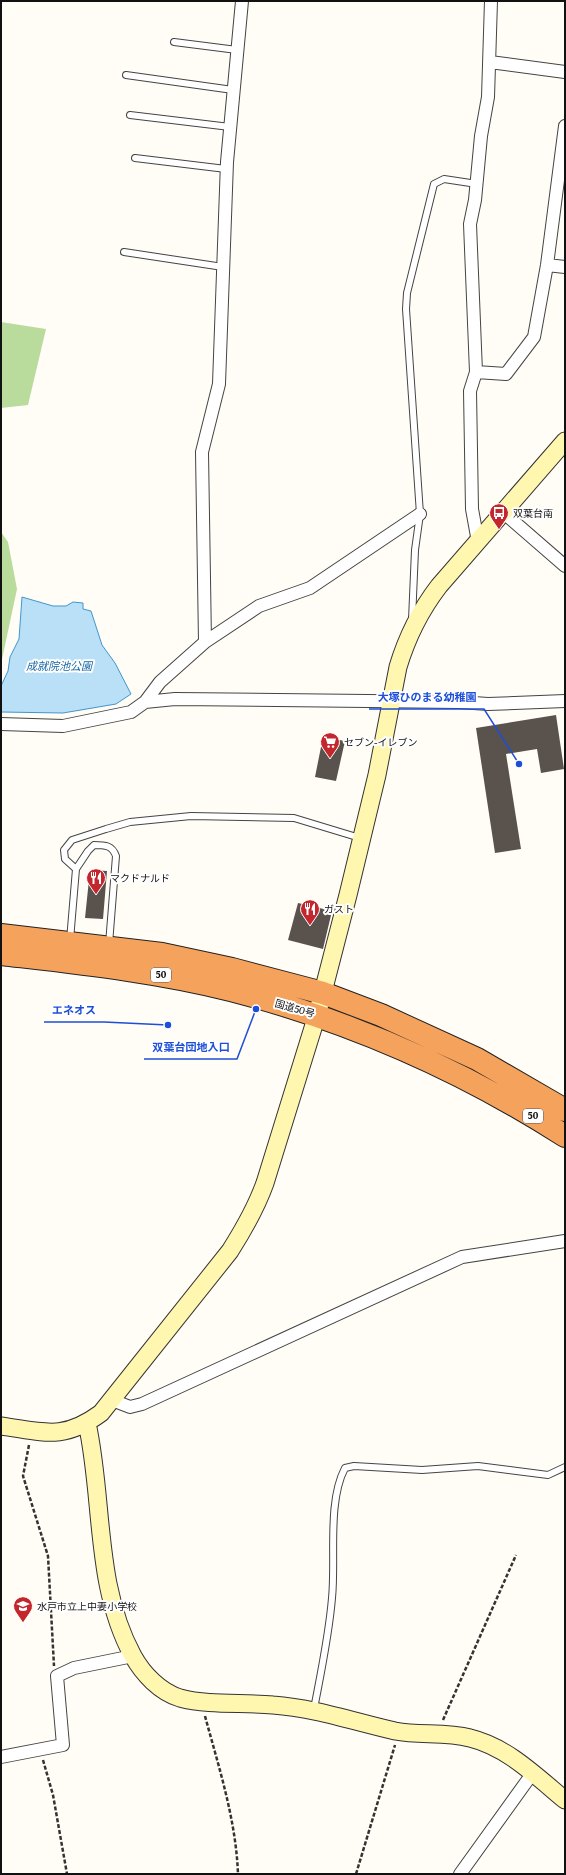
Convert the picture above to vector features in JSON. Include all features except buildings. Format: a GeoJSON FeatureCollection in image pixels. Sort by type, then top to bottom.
{"type":"FeatureCollection","features":[{"type":"Feature","properties":{"kind":"highway","name":"国道50号"},"geometry":{"type":"LineString","coordinates":[[1,935],[162,954],[209,964],[323,993],[381,1015],[477,1059],[565,1110]]}},
{"type":"Feature","properties":{"kind":"highway","name":"国道50号"},"geometry":{"type":"LineString","coordinates":[[1,954],[106,966],[162,975],[230,990],[317,1015],[381,1040],[467,1079],[532,1115],[565,1136]]}},
{"type":"Feature","properties":{"kind":"street"},"geometry":{"type":"LineString","coordinates":[[205,642],[202,452],[219,384],[226,169],[242,1]]}},
{"type":"Feature","properties":{"kind":"street"},"geometry":{"type":"LineString","coordinates":[[478,542],[472,509],[470,391],[476,372],[470,224],[477,184],[481,136],[488,97],[491,1]]}},
{"type":"Feature","properties":{"kind":"street"},"geometry":{"type":"LineString","coordinates":[[490,62],[565,72]]}},
{"type":"Feature","properties":{"kind":"street"},"geometry":{"type":"LineString","coordinates":[[476,372],[506,374],[534,337],[547,265],[565,126]]}},
{"type":"Feature","properties":{"kind":"street"},"geometry":{"type":"LineString","coordinates":[[547,265],[565,267]]}},
{"type":"Feature","properties":{"kind":"street"},"geometry":{"type":"LineString","coordinates":[[1,1426],[56,1433],[72,1430],[101,1413],[230,1251],[255,1210],[265,1184],[323,993],[363,839],[398,667],[412,626],[424,606],[439,586],[565,441]]}},
{"type":"Feature","properties":{"kind":"street"},"geometry":{"type":"LineString","coordinates":[[504,513],[565,566]]}},
{"type":"Feature","properties":{"kind":"street"},"geometry":{"type":"LineString","coordinates":[[1,724],[20,726],[71,725],[131,712],[145,702],[160,682],[205,642],[259,606],[310,588],[420,514]]}},
{"type":"Feature","properties":{"kind":"street"},"geometry":{"type":"LineString","coordinates":[[145,702],[175,699],[459,702],[488,704],[565,701]]}},
{"type":"Feature","properties":{"kind":"street"},"geometry":{"type":"LineString","coordinates":[[112,1400],[130,1407],[142,1404],[462,1257],[565,1242]]}},
{"type":"Feature","properties":{"kind":"street"},"geometry":{"type":"LineString","coordinates":[[87,1422],[94,1452],[110,1596],[115,1614],[133,1656],[142,1670],[160,1688],[179,1697],[204,1702],[275,1705],[314,1711],[398,1731],[449,1733],[472,1738],[507,1753],[565,1800]]}},
{"type":"Feature","properties":{"kind":"street"},"geometry":{"type":"LineString","coordinates":[[1,1757],[63,1745],[56,1676],[74,1668],[133,1656]]}},
{"type":"Feature","properties":{"kind":"street"},"geometry":{"type":"LineString","coordinates":[[460,1874],[532,1774]]}},
{"type":"Feature","properties":{"kind":"lane"},"geometry":{"type":"LineString","coordinates":[[174,42],[237,50]]}},
{"type":"Feature","properties":{"kind":"lane"},"geometry":{"type":"LineString","coordinates":[[126,75],[234,90]]}},
{"type":"Feature","properties":{"kind":"lane"},"geometry":{"type":"LineString","coordinates":[[130,115],[230,126]]}},
{"type":"Feature","properties":{"kind":"lane"},"geometry":{"type":"LineString","coordinates":[[134,158],[226,169]]}},
{"type":"Feature","properties":{"kind":"lane"},"geometry":{"type":"LineString","coordinates":[[412,626],[411,612],[415,550],[420,514],[406,309],[407,293],[434,184],[444,179],[477,184]]}},
{"type":"Feature","properties":{"kind":"lane"},"geometry":{"type":"LineString","coordinates":[[124,252],[223,267]]}},
{"type":"Feature","properties":{"kind":"lane"},"geometry":{"type":"LineString","coordinates":[[76,869],[65,859],[64,850],[72,840],[130,822],[183,816],[294,818],[363,839]]}},
{"type":"Feature","properties":{"kind":"lane"},"geometry":{"type":"LineString","coordinates":[[69,942],[76,869],[88,851],[94,846],[109,846],[114,850],[116,856],[109,947]]}},
{"type":"Feature","properties":{"kind":"lane"},"geometry":{"type":"LineString","coordinates":[[314,1711],[332,1597],[334,1516],[341,1475],[345,1468],[354,1466],[422,1470],[478,1466],[548,1475],[565,1467]]}},
{"type":"Feature","properties":{"kind":"path"},"geometry":{"type":"LineString","coordinates":[[31,1430],[23,1476],[48,1556],[53,1661],[56,1676]]}},
{"type":"Feature","properties":{"kind":"path"},"geometry":{"type":"LineString","coordinates":[[437,1733],[516,1555]]}},
{"type":"Feature","properties":{"kind":"path"},"geometry":{"type":"LineString","coordinates":[[204,1702],[204,1714],[225,1791],[236,1844],[238,1874]]}},
{"type":"Feature","properties":{"kind":"path"},"geometry":{"type":"LineString","coordinates":[[356,1874],[394,1752],[398,1731]]}},
{"type":"Feature","properties":{"kind":"path"},"geometry":{"type":"LineString","coordinates":[[42,1750],[44,1769],[53,1795],[67,1874]]}},
{"type":"Feature","properties":{"kind":"green space"},"geometry":{"type":"Polygon","coordinates":[[[1,322],[46,329],[28,405],[1,408],[1,322]]]}},
{"type":"Feature","properties":{"kind":"green space"},"geometry":{"type":"Polygon","coordinates":[[[1,532],[8,542],[17,589],[1,664],[1,532]]]}},
{"type":"Feature","properties":{"kind":"water","name":"成就院池公園"},"geometry":{"type":"Polygon","coordinates":[[[22,597],[53,606],[66,606],[73,602],[83,603],[83,609],[91,611],[102,645],[115,663],[131,694],[116,704],[63,713],[1,712],[1,686],[8,671],[10,657],[19,639],[22,597]]]}},
{"type":"Feature","properties":{"kind":"place","name":"双葉台南"},"geometry":{"type":"Point","coordinates":[499,530]}},
{"type":"Feature","properties":{"kind":"place","name":"セブン-イレブン"},"geometry":{"type":"Point","coordinates":[330,759]}},
{"type":"Feature","properties":{"kind":"place","name":"大塚ひのまる幼稚園"},"geometry":{"type":"Point","coordinates":[519,764]}},
{"type":"Feature","properties":{"kind":"place","name":"マクドナルド"},"geometry":{"type":"Point","coordinates":[96,895]}},
{"type":"Feature","properties":{"kind":"place","name":"ガスト"},"geometry":{"type":"Point","coordinates":[310,926]}},
{"type":"Feature","properties":{"kind":"place","name":"双葉台団地入口"},"geometry":{"type":"Point","coordinates":[256,1009]}},
{"type":"Feature","properties":{"kind":"place","name":"エネオス"},"geometry":{"type":"Point","coordinates":[168,1025]}},
{"type":"Feature","properties":{"kind":"place","name":"水戸市立上中妻小学校"},"geometry":{"type":"Point","coordinates":[23,1623]}}]}
